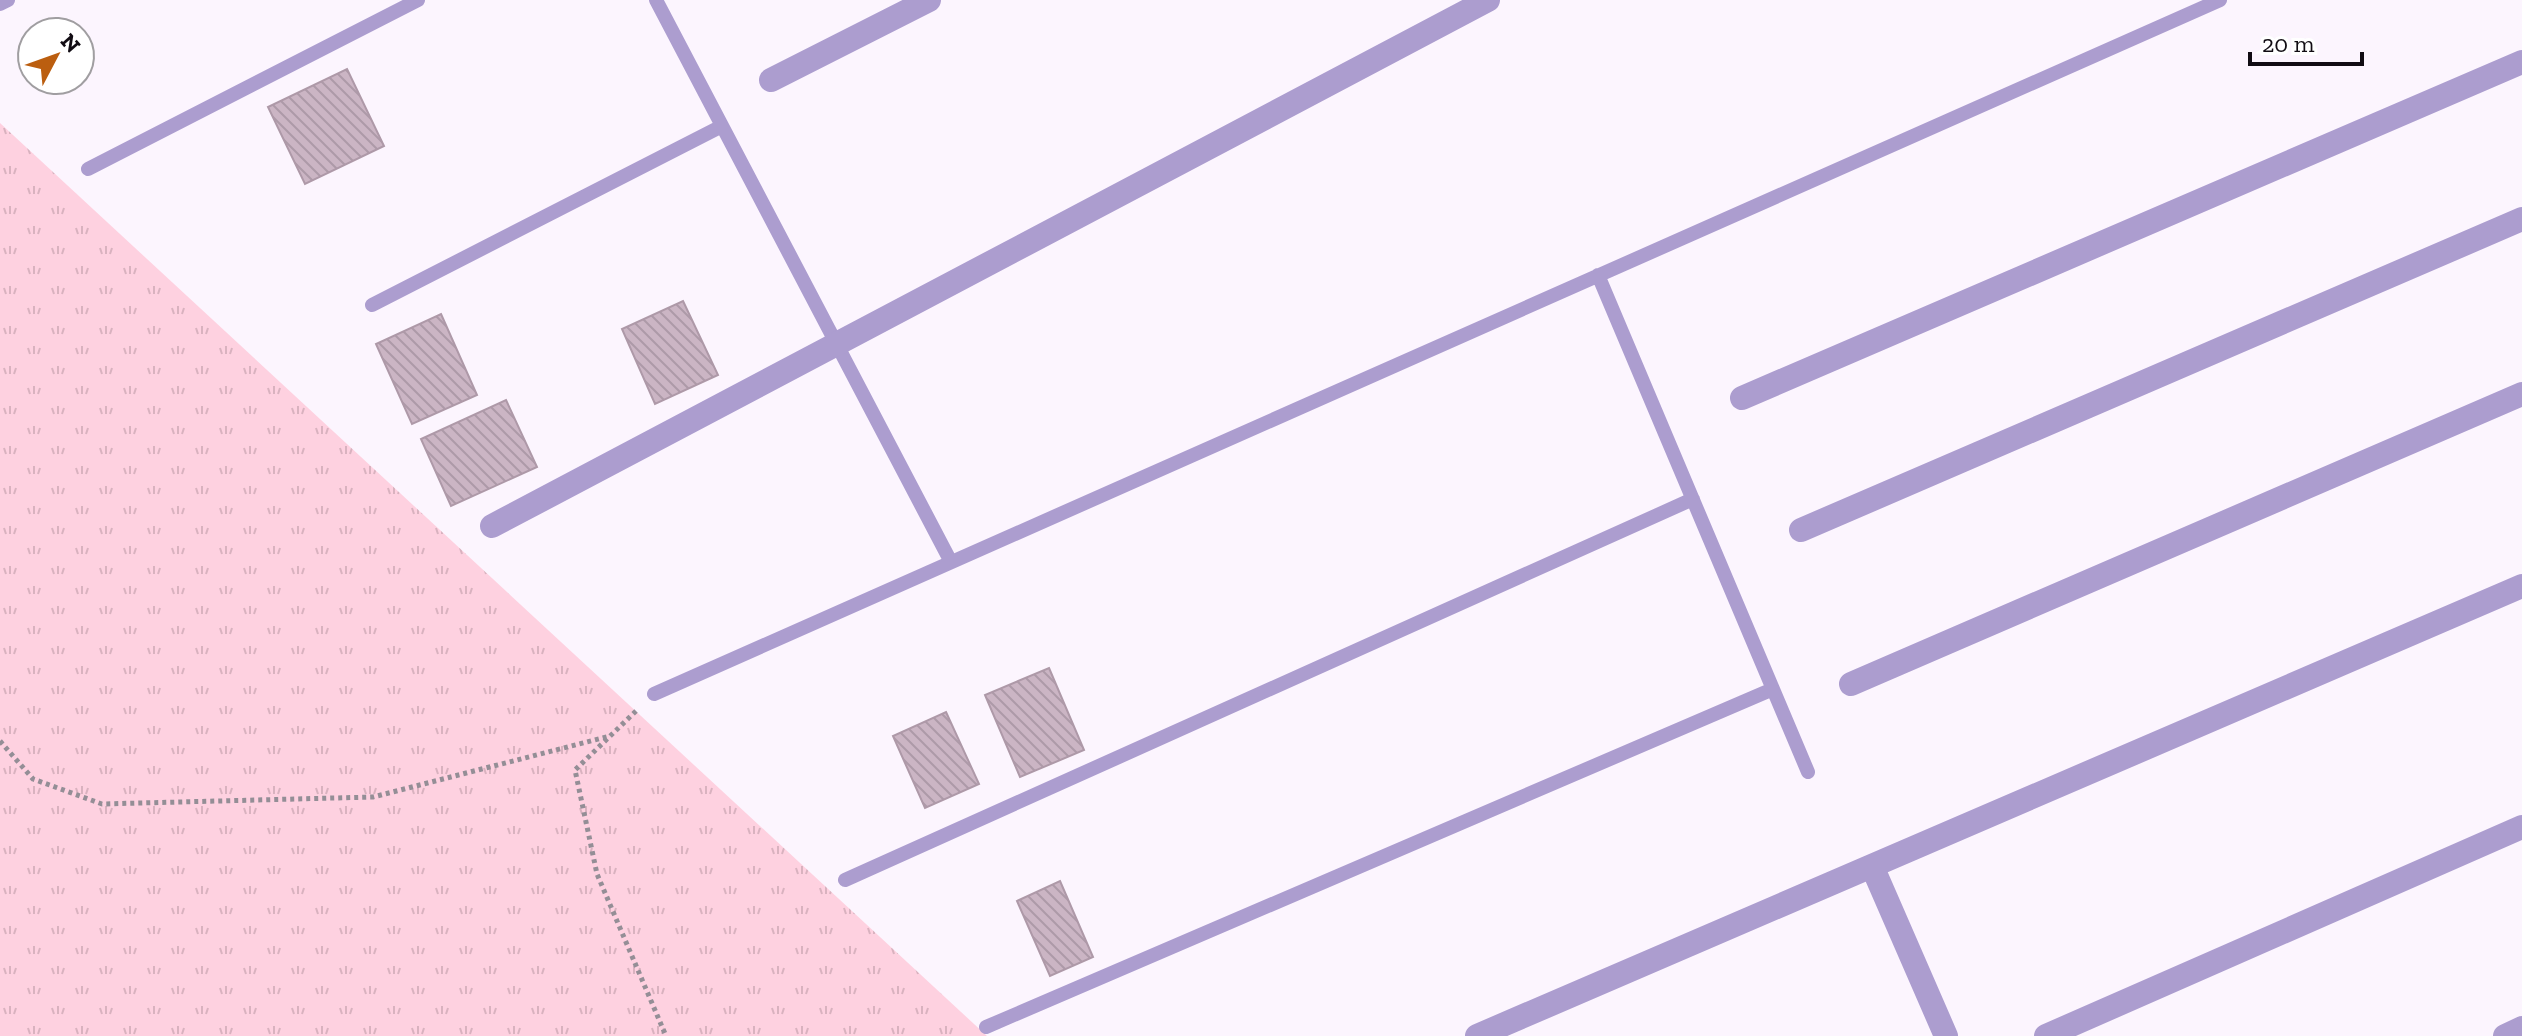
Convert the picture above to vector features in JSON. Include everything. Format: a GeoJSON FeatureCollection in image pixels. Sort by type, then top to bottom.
{"type":"FeatureCollection","features":[{"type":"Feature","properties":{"kind":"street"},"geometry":{"type":"LineString","coordinates":[[771,80],[929,0]]}},
{"type":"Feature","properties":{"kind":"street"},"geometry":{"type":"LineString","coordinates":[[492,526],[1488,0]]}},
{"type":"Feature","properties":{"kind":"street"},"geometry":{"type":"LineString","coordinates":[[1742,398],[2522,62]]}},
{"type":"Feature","properties":{"kind":"street"},"geometry":{"type":"LineString","coordinates":[[1801,530],[2522,219]]}},
{"type":"Feature","properties":{"kind":"street"},"geometry":{"type":"LineString","coordinates":[[1851,684],[2522,394]]}},
{"type":"Feature","properties":{"kind":"street"},"geometry":{"type":"LineString","coordinates":[[1477,1036],[2522,586]]}},
{"type":"Feature","properties":{"kind":"street"},"geometry":{"type":"LineString","coordinates":[[2046,1036],[2522,827]]}},
{"type":"Feature","properties":{"kind":"street"},"geometry":{"type":"LineString","coordinates":[[1872,866],[1946,1036]]}},
{"type":"Feature","properties":{"kind":"street"},"geometry":{"type":"LineString","coordinates":[[2505,1036],[2522,1028]]}},
{"type":"Feature","properties":{"kind":"lane"},"geometry":{"type":"LineString","coordinates":[[0,4],[8,0]]}},
{"type":"Feature","properties":{"kind":"lane"},"geometry":{"type":"LineString","coordinates":[[88,169],[418,0]]}},
{"type":"Feature","properties":{"kind":"lane"},"geometry":{"type":"LineString","coordinates":[[656,0],[951,562]]}},
{"type":"Feature","properties":{"kind":"lane"},"geometry":{"type":"LineString","coordinates":[[654,694],[2220,0]]}},
{"type":"Feature","properties":{"kind":"lane"},"geometry":{"type":"LineString","coordinates":[[372,305],[722,126]]}},
{"type":"Feature","properties":{"kind":"lane"},"geometry":{"type":"LineString","coordinates":[[1598,275],[1808,772]]}},
{"type":"Feature","properties":{"kind":"lane"},"geometry":{"type":"LineString","coordinates":[[845,880],[1693,499]]}},
{"type":"Feature","properties":{"kind":"lane"},"geometry":{"type":"LineString","coordinates":[[986,1027],[1773,689]]}},
{"type":"Feature","properties":{"kind":"path"},"geometry":{"type":"LineString","coordinates":[[654,694],[575,770],[597,874],[666,1036]]}},
{"type":"Feature","properties":{"kind":"path"},"geometry":{"type":"LineString","coordinates":[[0,741],[33,779],[102,804],[373,797],[610,736]]}},
{"type":"Feature","properties":{"kind":"green space"},"geometry":{"type":"Polygon","coordinates":[[[0,123],[987,1036],[0,1036],[0,123]]]}},
{"type":"Feature","properties":{"kind":"building"},"geometry":{"type":"Polygon","coordinates":[[[347,69],[384,146],[305,184],[268,107],[347,69]]]}},
{"type":"Feature","properties":{"kind":"building"},"geometry":{"type":"Polygon","coordinates":[[[683,301],[718,375],[655,404],[622,329],[683,301]]]}},
{"type":"Feature","properties":{"kind":"building"},"geometry":{"type":"Polygon","coordinates":[[[441,314],[477,395],[412,424],[376,344],[441,314]]]}},
{"type":"Feature","properties":{"kind":"building"},"geometry":{"type":"Polygon","coordinates":[[[506,400],[537,467],[451,506],[421,439],[506,400]]]}},
{"type":"Feature","properties":{"kind":"building"},"geometry":{"type":"Polygon","coordinates":[[[1049,668],[1084,750],[1020,777],[985,695],[1049,668]]]}},
{"type":"Feature","properties":{"kind":"building"},"geometry":{"type":"Polygon","coordinates":[[[946,712],[979,784],[925,808],[893,736],[946,712]]]}},
{"type":"Feature","properties":{"kind":"building"},"geometry":{"type":"Polygon","coordinates":[[[1060,881],[1093,957],[1050,976],[1017,901],[1060,881]]]}}]}
